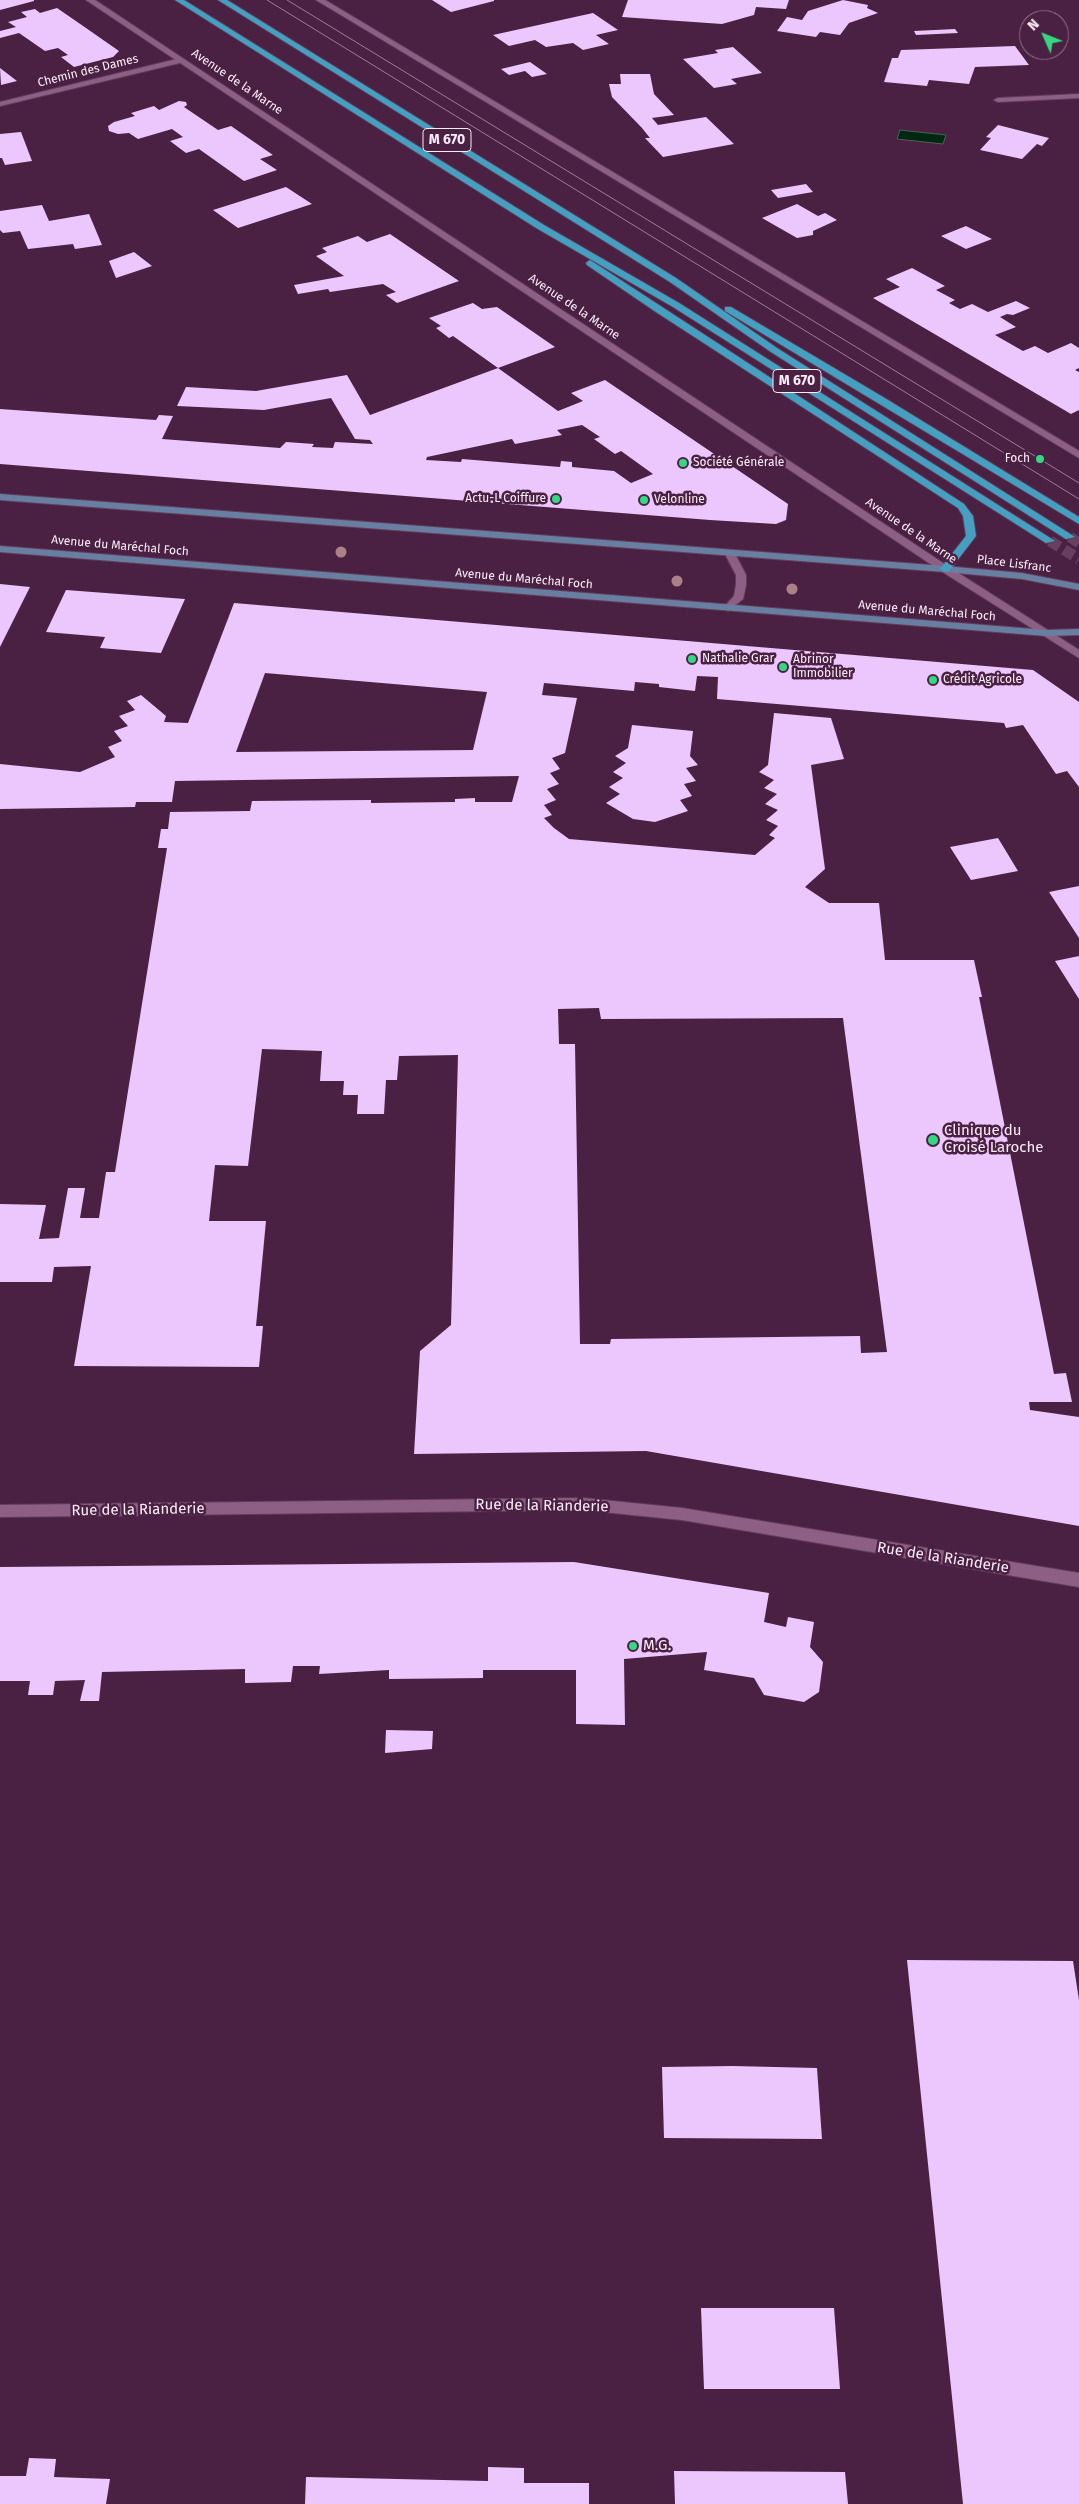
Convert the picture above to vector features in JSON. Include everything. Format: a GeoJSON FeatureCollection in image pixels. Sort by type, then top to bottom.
{"type":"FeatureCollection","features":[{"type":"Feature","properties":{"kind":"main road","name":"M 670"},"geometry":{"type":"LineString","coordinates":[[179,0],[541,227],[676,305],[1050,541]]}},
{"type":"Feature","properties":{"kind":"main road","name":"M 670"},"geometry":{"type":"LineString","coordinates":[[222,0],[672,280],[774,350],[1070,537]]}},
{"type":"Feature","properties":{"kind":"main road"},"geometry":{"type":"LineString","coordinates":[[0,497],[945,569],[971,536],[968,516],[961,506],[646,302],[541,227]]}},
{"type":"Feature","properties":{"kind":"main road"},"geometry":{"type":"LineString","coordinates":[[672,280],[801,351],[1079,521]]}},
{"type":"Feature","properties":{"kind":"main road","name":"Avenue du Maréchal Foch"},"geometry":{"type":"LineString","coordinates":[[0,549],[1046,633]]}},
{"type":"Feature","properties":{"kind":"main road","name":"Place Lisfranc"},"geometry":{"type":"LineString","coordinates":[[945,569],[1022,576],[1079,586]]}},
{"type":"Feature","properties":{"kind":"main road"},"geometry":{"type":"LineString","coordinates":[[1046,633],[1079,632]]}},
{"type":"Feature","properties":{"kind":"street","name":"Avenue de la Marne"},"geometry":{"type":"LineString","coordinates":[[90,0],[945,569],[1046,633]]}},
{"type":"Feature","properties":{"kind":"street"},"geometry":{"type":"LineString","coordinates":[[320,0],[1079,455]]}},
{"type":"Feature","properties":{"kind":"street","name":"Chemin des Dames"},"geometry":{"type":"LineString","coordinates":[[0,104],[181,60]]}},
{"type":"Feature","properties":{"kind":"street"},"geometry":{"type":"LineString","coordinates":[[998,100],[1079,96]]}},
{"type":"Feature","properties":{"kind":"street"},"geometry":{"type":"LineString","coordinates":[[728,608],[739,597],[742,585],[741,575],[730,554]]}},
{"type":"Feature","properties":{"kind":"street"},"geometry":{"type":"LineString","coordinates":[[1046,633],[1079,655]]}},
{"type":"Feature","properties":{"kind":"street","name":"Rue de la Rianderie"},"geometry":{"type":"LineString","coordinates":[[0,1511],[583,1504],[682,1514],[1079,1580]]}},
{"type":"Feature","properties":{"kind":"shaded area"},"geometry":{"type":"Polygon","coordinates":[[[900,130],[946,135],[943,144],[897,139],[900,130]]]}},
{"type":"Feature","properties":{"kind":"building"},"geometry":{"type":"Polygon","coordinates":[[[0,0],[34,0],[34,1],[0,10],[0,0]]]}},
{"type":"Feature","properties":{"kind":"building"},"geometry":{"type":"Polygon","coordinates":[[[432,0],[494,0],[494,1],[451,12],[432,0]]]}},
{"type":"Feature","properties":{"kind":"building"},"geometry":{"type":"Polygon","coordinates":[[[628,0],[789,0],[786,9],[756,7],[754,15],[722,24],[622,17],[628,0]]]}},
{"type":"Feature","properties":{"kind":"building"},"geometry":{"type":"Polygon","coordinates":[[[843,0],[868,5],[867,8],[878,13],[849,23],[840,35],[820,32],[816,37],[777,31],[787,17],[802,20],[808,11],[843,0]]]}},
{"type":"Feature","properties":{"kind":"building"},"geometry":{"type":"Polygon","coordinates":[[[57,8],[119,51],[113,57],[74,67],[61,57],[68,55],[58,48],[45,51],[19,33],[0,38],[0,31],[16,27],[8,22],[27,17],[21,12],[35,9],[40,13],[57,8]]]}},
{"type":"Feature","properties":{"kind":"building"},"geometry":{"type":"Polygon","coordinates":[[[593,13],[618,30],[596,35],[609,44],[583,50],[573,43],[546,47],[535,40],[509,46],[493,35],[593,13]]]}},
{"type":"Feature","properties":{"kind":"building"},"geometry":{"type":"Polygon","coordinates":[[[955,29],[958,33],[916,35],[914,31],[955,29]]]}},
{"type":"Feature","properties":{"kind":"building"},"geometry":{"type":"Polygon","coordinates":[[[1015,46],[1019,51],[1019,60],[1025,60],[1029,65],[975,67],[969,84],[929,80],[927,86],[884,82],[892,58],[898,58],[901,50],[1015,46]]]}},
{"type":"Feature","properties":{"kind":"building"},"geometry":{"type":"Polygon","coordinates":[[[733,47],[762,73],[731,79],[737,84],[714,88],[683,59],[718,53],[715,50],[733,47]]]}},
{"type":"Feature","properties":{"kind":"building"},"geometry":{"type":"Polygon","coordinates":[[[530,62],[547,74],[532,77],[525,71],[509,75],[501,69],[530,62]]]}},
{"type":"Feature","properties":{"kind":"building"},"geometry":{"type":"Polygon","coordinates":[[[0,68],[17,81],[1,85],[0,68]]]}},
{"type":"Feature","properties":{"kind":"building"},"geometry":{"type":"Polygon","coordinates":[[[620,74],[650,74],[654,94],[674,115],[652,118],[658,125],[706,117],[734,144],[663,157],[645,138],[650,138],[642,128],[612,97],[609,84],[621,84],[620,74]]]}},
{"type":"Feature","properties":{"kind":"building"},"geometry":{"type":"Polygon","coordinates":[[[179,101],[186,102],[187,105],[184,107],[218,130],[231,126],[273,155],[260,159],[277,170],[244,181],[199,149],[186,153],[170,141],[183,137],[172,129],[138,139],[129,133],[118,134],[109,131],[108,126],[114,122],[135,116],[131,113],[154,106],[159,110],[179,101]]]}},
{"type":"Feature","properties":{"kind":"building"},"geometry":{"type":"Polygon","coordinates":[[[998,125],[1049,138],[1042,146],[1037,144],[1022,159],[980,150],[991,138],[986,137],[998,125]]]}},
{"type":"Feature","properties":{"kind":"building"},"geometry":{"type":"Polygon","coordinates":[[[21,132],[32,161],[5,165],[2,158],[0,158],[0,134],[21,132]]]}},
{"type":"Feature","properties":{"kind":"building"},"geometry":{"type":"Polygon","coordinates":[[[806,184],[813,192],[778,198],[771,190],[806,184]]]}},
{"type":"Feature","properties":{"kind":"building"},"geometry":{"type":"Polygon","coordinates":[[[286,187],[312,204],[238,228],[213,210],[286,187]]]}},
{"type":"Feature","properties":{"kind":"building"},"geometry":{"type":"Polygon","coordinates":[[[797,204],[818,216],[825,213],[837,220],[813,231],[813,235],[797,238],[762,218],[797,204]]]}},
{"type":"Feature","properties":{"kind":"building"},"geometry":{"type":"Polygon","coordinates":[[[42,205],[49,221],[89,214],[102,245],[75,249],[73,244],[28,249],[20,231],[3,233],[0,230],[0,211],[42,205]]]}},
{"type":"Feature","properties":{"kind":"building"},"geometry":{"type":"Polygon","coordinates":[[[966,226],[992,239],[966,249],[941,236],[966,226]]]}},
{"type":"Feature","properties":{"kind":"building"},"geometry":{"type":"Polygon","coordinates":[[[390,234],[459,281],[397,303],[386,295],[396,292],[383,284],[330,292],[328,289],[298,294],[294,285],[344,276],[316,256],[327,252],[322,248],[358,236],[367,242],[390,234]]]}},
{"type":"Feature","properties":{"kind":"building"},"geometry":{"type":"Polygon","coordinates":[[[134,252],[152,266],[116,278],[109,261],[134,252]]]}},
{"type":"Feature","properties":{"kind":"building"},"geometry":{"type":"Polygon","coordinates":[[[912,268],[945,286],[936,290],[955,300],[949,303],[960,309],[972,304],[988,312],[1016,301],[1030,308],[1013,315],[1007,314],[1000,317],[1016,327],[995,335],[1023,351],[1035,346],[1048,353],[1071,343],[1079,348],[1079,368],[1075,370],[1079,372],[1079,410],[1071,414],[873,298],[900,287],[886,279],[912,268]]]}},
{"type":"Feature","properties":{"kind":"building"},"geometry":{"type":"Polygon","coordinates":[[[473,303],[482,309],[497,307],[555,347],[498,368],[453,336],[449,338],[436,328],[441,326],[429,318],[473,303]]]}},
{"type":"Feature","properties":{"kind":"building"},"geometry":{"type":"Polygon","coordinates":[[[498,368],[558,411],[583,401],[571,393],[605,380],[788,504],[786,520],[776,524],[710,520],[0,464],[0,409],[156,420],[159,415],[173,416],[162,439],[280,448],[286,442],[314,444],[312,447],[333,448],[335,442],[373,444],[370,440],[355,439],[331,398],[264,410],[177,406],[186,387],[256,391],[347,375],[370,415],[498,368]],[[582,425],[557,430],[562,435],[515,444],[512,439],[427,457],[426,460],[461,462],[462,459],[560,467],[561,461],[572,462],[572,467],[614,471],[631,483],[653,474],[621,451],[615,454],[594,439],[600,437],[582,425]]]}},
{"type":"Feature","properties":{"kind":"building"},"geometry":{"type":"Polygon","coordinates":[[[0,584],[30,587],[0,647],[0,584]]]}},
{"type":"Feature","properties":{"kind":"building"},"geometry":{"type":"Polygon","coordinates":[[[66,590],[185,599],[161,653],[100,648],[105,637],[46,632],[66,590]]]}},
{"type":"Feature","properties":{"kind":"building","name":"Clinique du Croisé Laroche"},"geometry":{"type":"Polygon","coordinates":[[[234,603],[1033,670],[1079,702],[1079,787],[1067,771],[1056,774],[1023,725],[1006,728],[1004,723],[717,699],[718,677],[697,676],[695,691],[659,687],[659,684],[635,682],[634,691],[544,683],[542,695],[577,698],[565,753],[552,758],[560,769],[550,773],[559,784],[547,789],[556,800],[544,805],[552,815],[544,818],[554,828],[569,839],[755,855],[775,838],[769,835],[778,826],[766,820],[778,810],[765,804],[777,794],[764,788],[774,780],[759,772],[768,765],[774,713],[831,718],[844,759],[811,765],[825,869],[805,887],[829,903],[879,903],[885,960],[974,960],[982,997],[979,997],[1054,1374],[1066,1373],[1072,1402],[1029,1402],[1030,1410],[1079,1417],[1079,1526],[646,1451],[414,1454],[420,1351],[451,1325],[458,1055],[399,1056],[397,1080],[386,1080],[384,1114],[357,1114],[358,1095],[343,1095],[344,1081],[320,1081],[322,1051],[262,1049],[248,1166],[215,1165],[209,1221],[266,1221],[256,1326],[263,1326],[259,1367],[74,1366],[91,1266],[54,1267],[52,1282],[0,1282],[0,1204],[46,1205],[39,1239],[59,1238],[68,1188],[85,1188],[80,1218],[99,1218],[106,1172],[115,1172],[167,848],[158,848],[161,829],[168,829],[170,812],[250,811],[252,801],[371,800],[371,803],[455,802],[455,799],[475,798],[475,802],[512,802],[519,776],[175,781],[172,802],[136,802],[135,807],[0,809],[0,764],[80,772],[115,757],[108,747],[122,741],[114,731],[128,726],[119,716],[135,710],[127,701],[141,695],[166,716],[164,722],[188,723],[234,603]],[[265,673],[236,752],[473,750],[487,692],[265,673]],[[599,1008],[558,1009],[559,1044],[575,1044],[580,1344],[610,1344],[611,1339],[860,1336],[861,1353],[887,1352],[843,1018],[601,1019],[599,1008]]]}},
{"type":"Feature","properties":{"kind":"building"},"geometry":{"type":"Polygon","coordinates":[[[632,725],[693,731],[690,756],[698,765],[686,768],[696,781],[684,784],[692,796],[680,800],[688,811],[655,822],[633,819],[606,803],[620,794],[609,787],[623,778],[613,772],[626,763],[615,756],[628,748],[632,725]]]}},
{"type":"Feature","properties":{"kind":"building"},"geometry":{"type":"Polygon","coordinates":[[[998,838],[1018,871],[971,880],[950,847],[998,838]]]}},
{"type":"Feature","properties":{"kind":"building"},"geometry":{"type":"Polygon","coordinates":[[[1079,886],[1079,938],[1049,892],[1079,886]]]}},
{"type":"Feature","properties":{"kind":"building"},"geometry":{"type":"Polygon","coordinates":[[[1079,956],[1079,999],[1055,961],[1079,956]]]}},
{"type":"Feature","properties":{"kind":"building"},"geometry":{"type":"Polygon","coordinates":[[[574,1562],[769,1593],[764,1622],[786,1627],[788,1617],[814,1622],[810,1647],[823,1662],[819,1692],[804,1702],[764,1695],[754,1678],[704,1670],[707,1652],[624,1659],[625,1725],[576,1724],[576,1670],[483,1670],[483,1678],[389,1679],[389,1670],[319,1674],[320,1666],[293,1666],[291,1682],[245,1683],[245,1669],[102,1672],[99,1701],[80,1701],[85,1680],[55,1681],[53,1695],[28,1695],[30,1681],[0,1681],[0,1567],[574,1562]]]}},
{"type":"Feature","properties":{"kind":"building"},"geometry":{"type":"Polygon","coordinates":[[[386,1730],[433,1731],[432,1749],[385,1753],[386,1730]]]}},
{"type":"Feature","properties":{"kind":"building"},"geometry":{"type":"Polygon","coordinates":[[[907,1960],[1073,1961],[1079,2000],[1079,2504],[963,2504],[907,1960]]]}},
{"type":"Feature","properties":{"kind":"building"},"geometry":{"type":"Polygon","coordinates":[[[662,2067],[817,2068],[822,2139],[664,2138],[662,2067]]]}},
{"type":"Feature","properties":{"kind":"building"},"geometry":{"type":"Polygon","coordinates":[[[701,2308],[834,2308],[840,2389],[704,2389],[701,2308]]]}},
{"type":"Feature","properties":{"kind":"building"},"geometry":{"type":"Polygon","coordinates":[[[29,2458],[56,2459],[54,2477],[110,2479],[106,2504],[0,2504],[0,2476],[26,2476],[29,2458]]]}},
{"type":"Feature","properties":{"kind":"building"},"geometry":{"type":"Polygon","coordinates":[[[488,2467],[524,2468],[524,2483],[589,2483],[589,2504],[305,2504],[306,2477],[488,2481],[488,2467]]]}},
{"type":"Feature","properties":{"kind":"building"},"geometry":{"type":"Polygon","coordinates":[[[674,2471],[845,2472],[848,2504],[675,2504],[674,2471]]]}},
{"type":"Feature","properties":{"kind":"tunnel"},"geometry":{"type":"LineString","coordinates":[[1070,537],[1079,543]]}},
{"type":"Feature","properties":{"kind":"tunnel"},"geometry":{"type":"LineString","coordinates":[[1050,541],[1079,559]]}},
{"type":"Feature","properties":{"kind":"tram line"},"geometry":{"type":"LineString","coordinates":[[267,0],[1079,499]]}},
{"type":"Feature","properties":{"kind":"tram line"},"geometry":{"type":"LineString","coordinates":[[287,0],[1079,483]]}},
{"type":"Feature","properties":{"kind":"place","name":"Foch"},"geometry":{"type":"Point","coordinates":[1040,459]}},
{"type":"Feature","properties":{"kind":"place","name":"Société Générale"},"geometry":{"type":"Point","coordinates":[683,463]}},
{"type":"Feature","properties":{"kind":"place","name":"Actu-L Coiffure"},"geometry":{"type":"Point","coordinates":[556,499]}},
{"type":"Feature","properties":{"kind":"place","name":"Velonline"},"geometry":{"type":"Point","coordinates":[644,500]}},
{"type":"Feature","properties":{"kind":"place","name":"Nathalie Grar"},"geometry":{"type":"Point","coordinates":[692,659]}},
{"type":"Feature","properties":{"kind":"place","name":"Abrinor Immobilier"},"geometry":{"type":"Point","coordinates":[783,667]}},
{"type":"Feature","properties":{"kind":"place","name":"Crédit Agricole"},"geometry":{"type":"Point","coordinates":[933,680]}},
{"type":"Feature","properties":{"kind":"place","name":"Clinique du Croisé Laroche"},"geometry":{"type":"Point","coordinates":[933,1140]}},
{"type":"Feature","properties":{"kind":"place","name":"M.G."},"geometry":{"type":"Point","coordinates":[633,1646]}}]}
